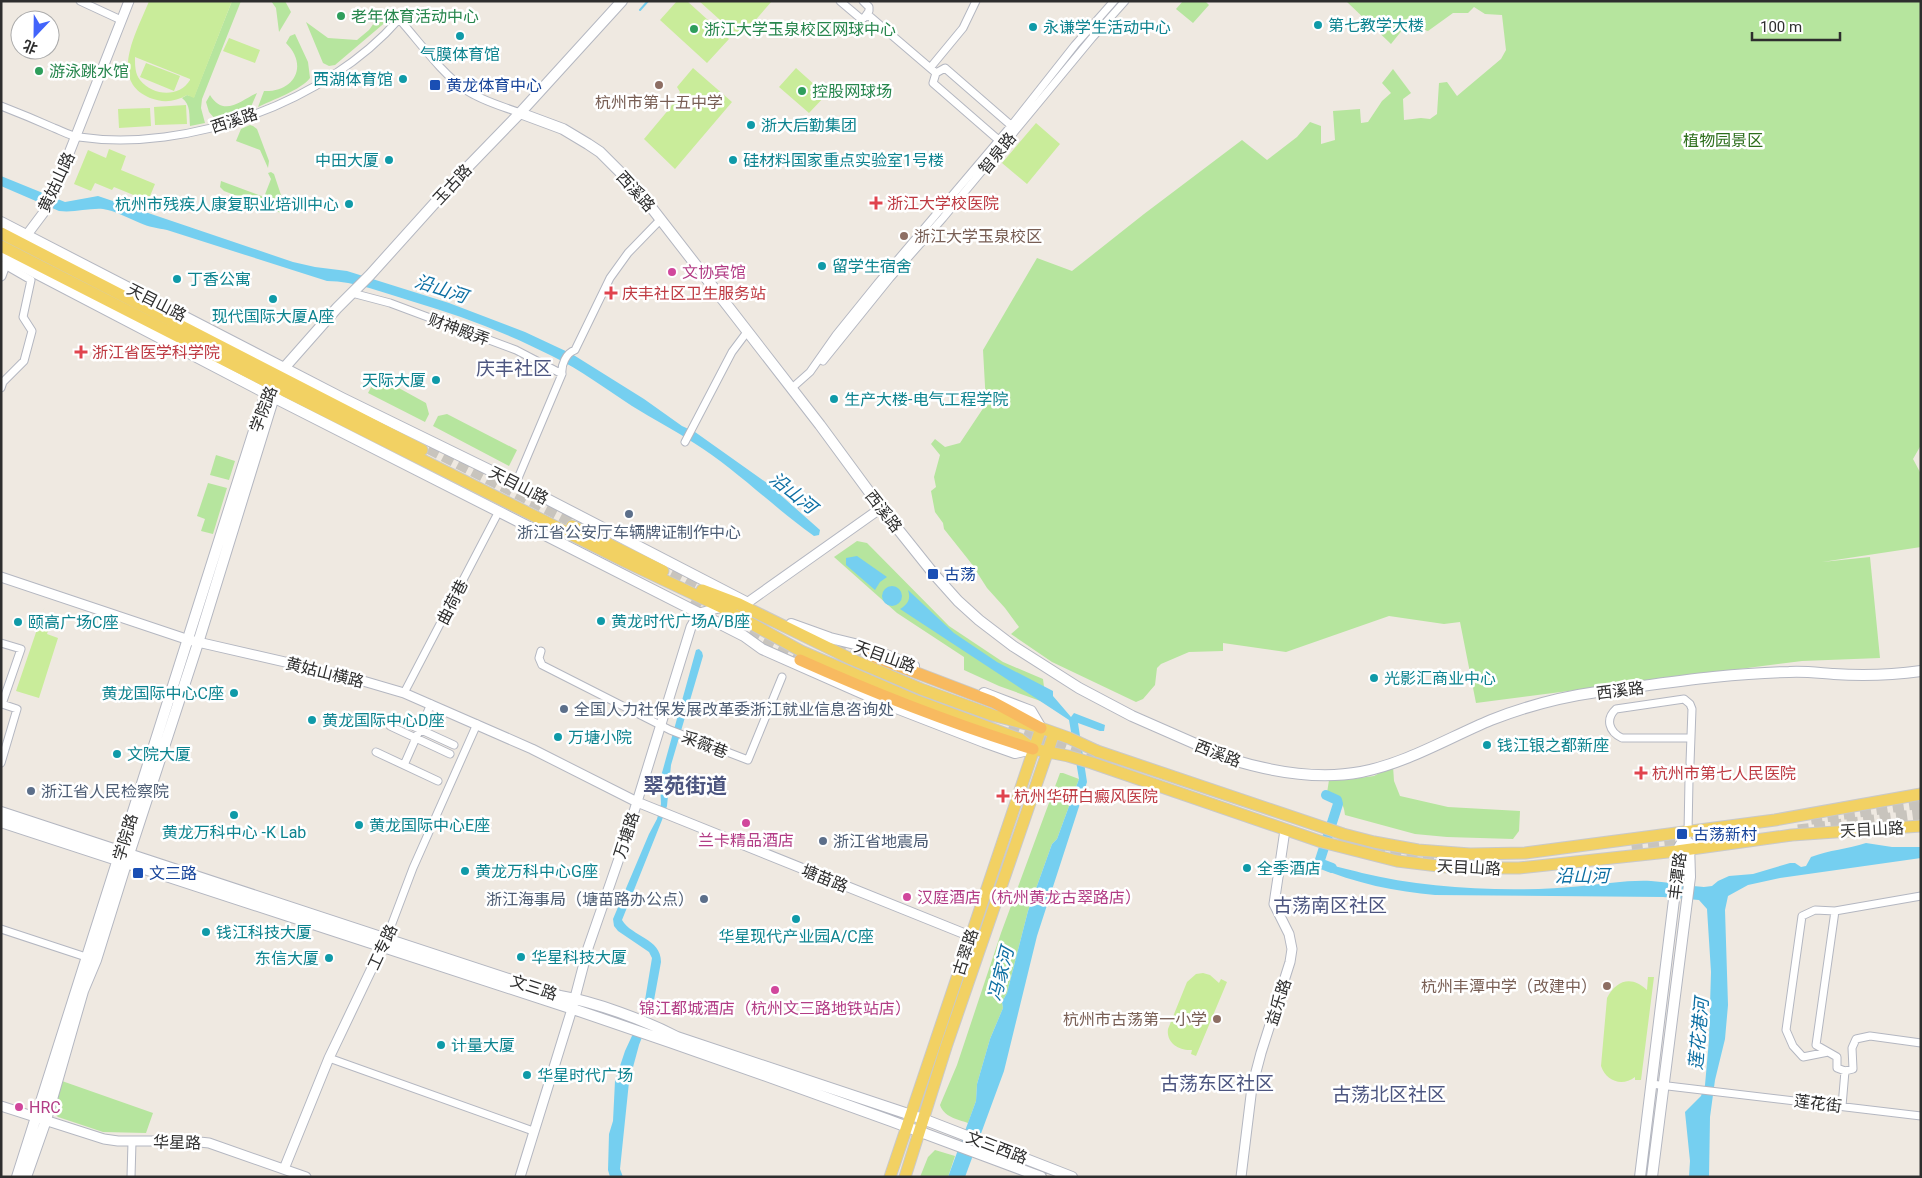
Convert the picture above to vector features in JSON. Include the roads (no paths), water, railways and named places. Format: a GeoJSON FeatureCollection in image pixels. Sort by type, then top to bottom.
{"type":"FeatureCollection","features":[{"type":"Feature","properties":{"kind":"highway"},"geometry":{"type":"LineString","coordinates":[[870,655],[993,702],[1041,728]]}},
{"type":"Feature","properties":{"kind":"highway"},"geometry":{"type":"LineString","coordinates":[[800,660],[914,709],[977,732],[1033,749]]}},
{"type":"Feature","properties":{"kind":"main road","name":"玉古路"},"geometry":{"type":"LineString","coordinates":[[276,384],[354,291],[622,1]]}},
{"type":"Feature","properties":{"kind":"main road","name":"西溪路"},"geometry":{"type":"LineString","coordinates":[[520,113],[562,129],[600,152],[637,189],[792,388],[880,508],[958,601],[990,629],[1032,659],[1080,688],[1132,716],[1230,759],[1281,771],[1310,775],[1371,770],[1416,754],[1512,712],[1559,699],[1597,692],[1751,674],[1790,672],[1865,675],[1921,671]]}},
{"type":"Feature","properties":{"kind":"main road","name":"天目山路"},"geometry":{"type":"LineString","coordinates":[[1,222],[13,252]]}},
{"type":"Feature","properties":{"kind":"main road","name":"天目山路"},"geometry":{"type":"LineString","coordinates":[[1,233],[13,252],[276,384],[700,589],[743,603],[802,629],[864,646],[1030,711],[1041,728]]}},
{"type":"Feature","properties":{"kind":"main road","name":"天目山路"},"geometry":{"type":"LineString","coordinates":[[1,246],[624,561],[722,607],[801,651],[917,701],[1020,739],[1033,749]]}},
{"type":"Feature","properties":{"kind":"main road","name":"天目山路"},"geometry":{"type":"LineString","coordinates":[[276,384],[516,483],[851,659],[921,689],[992,715],[1041,728],[1097,751],[1327,829],[1374,842],[1418,850],[1470,854],[1525,853],[1775,820],[1921,794]]}},
{"type":"Feature","properties":{"kind":"main road","name":"天目山路"},"geometry":{"type":"LineString","coordinates":[[276,384],[499,511],[744,636],[762,649],[891,706],[1015,752],[1033,749],[1092,763],[1285,830],[1340,847],[1397,861],[1456,868],[1520,868],[1677,851],[1800,834],[1921,826]]}},
{"type":"Feature","properties":{"kind":"main road","name":"学院路"},"geometry":{"type":"LineString","coordinates":[[26,1177],[86,957],[123,858],[276,384]]}},
{"type":"Feature","properties":{"kind":"main road","name":"古翠路"},"geometry":{"type":"LineString","coordinates":[[890,1177],[1041,728]]}},
{"type":"Feature","properties":{"kind":"main road","name":"古翠路"},"geometry":{"type":"LineString","coordinates":[[905,1177],[982,941],[1054,733]]}},
{"type":"Feature","properties":{"kind":"main road","name":"文三路"},"geometry":{"type":"LineString","coordinates":[[1,812],[123,858]]}},
{"type":"Feature","properties":{"kind":"main road","name":"文三路"},"geometry":{"type":"LineString","coordinates":[[1,822],[123,858],[573,1003],[635,1018],[652,1024],[677,1037],[908,1120],[919,1131]]}},
{"type":"Feature","properties":{"kind":"main road","name":"丰潭路"},"geometry":{"type":"LineString","coordinates":[[1652,1177],[1690,877],[1688,832]]}},
{"type":"Feature","properties":{"kind":"main road","name":"丰潭路"},"geometry":{"type":"LineString","coordinates":[[1640,1177],[1677,875],[1677,851],[1688,832]]}},
{"type":"Feature","properties":{"kind":"main road","name":"学院路"},"geometry":{"type":"LineString","coordinates":[[17,1177],[41,1119],[83,991],[96,960],[123,858]]}},
{"type":"Feature","properties":{"kind":"main road","name":"文三路"},"geometry":{"type":"LineString","coordinates":[[573,1003],[648,1035],[908,1120],[923,1119]]}},
{"type":"Feature","properties":{"kind":"main road","name":"文三西路"},"geometry":{"type":"LineString","coordinates":[[923,1119],[1072,1177]]}},
{"type":"Feature","properties":{"kind":"main road","name":"文三西路"},"geometry":{"type":"LineString","coordinates":[[919,1131],[1041,1177]]}},
{"type":"Feature","properties":{"kind":"street"},"geometry":{"type":"LineString","coordinates":[[80,1],[121,20]]}},
{"type":"Feature","properties":{"kind":"street","name":"黄姑山路"},"geometry":{"type":"LineString","coordinates":[[1,276],[13,252],[47,208],[128,1]]}},
{"type":"Feature","properties":{"kind":"street"},"geometry":{"type":"LineString","coordinates":[[840,1],[860,18],[864,18],[869,11],[869,7],[862,1]]}},
{"type":"Feature","properties":{"kind":"street"},"geometry":{"type":"LineString","coordinates":[[976,1],[963,28],[933,70],[933,83],[1001,142]]}},
{"type":"Feature","properties":{"kind":"street","name":"智泉路"},"geometry":{"type":"LineString","coordinates":[[1014,128],[1075,45],[1114,1]]}},
{"type":"Feature","properties":{"kind":"street","name":"智泉路"},"geometry":{"type":"LineString","coordinates":[[792,388],[810,372],[836,335],[878,283],[1125,1]]}},
{"type":"Feature","properties":{"kind":"street"},"geometry":{"type":"LineString","coordinates":[[867,14],[933,70],[945,68],[1014,128]]}},
{"type":"Feature","properties":{"kind":"street","name":"西溪路"},"geometry":{"type":"LineString","coordinates":[[1,106],[76,137],[110,140],[175,136],[243,118],[303,92],[342,70],[399,19],[442,69],[466,90],[488,102],[520,113]]}},
{"type":"Feature","properties":{"kind":"street"},"geometry":{"type":"LineString","coordinates":[[516,483],[562,370],[583,335],[610,278],[628,253],[661,219]]}},
{"type":"Feature","properties":{"kind":"street"},"geometry":{"type":"LineString","coordinates":[[1,388],[3,382],[24,361],[32,331],[22,317],[31,280],[13,252]]}},
{"type":"Feature","properties":{"kind":"street","name":"财神殿弄"},"geometry":{"type":"LineString","coordinates":[[354,291],[516,350],[562,370]]}},
{"type":"Feature","properties":{"kind":"street"},"geometry":{"type":"LineString","coordinates":[[686,442],[732,352],[747,332]]}},
{"type":"Feature","properties":{"kind":"street"},"geometry":{"type":"LineString","coordinates":[[699,613],[743,603],[880,508]]}},
{"type":"Feature","properties":{"kind":"street","name":"曲荷巷"},"geometry":{"type":"LineString","coordinates":[[404,693],[499,511]]}},
{"type":"Feature","properties":{"kind":"street","name":"黄姑山横路"},"geometry":{"type":"LineString","coordinates":[[1,577],[194,642],[346,676],[404,693],[477,724],[637,802]]}},
{"type":"Feature","properties":{"kind":"street","name":"万塘路"},"geometry":{"type":"LineString","coordinates":[[520,1177],[588,948],[637,802],[691,627],[699,613]]}},
{"type":"Feature","properties":{"kind":"street"},"geometry":{"type":"LineString","coordinates":[[1,643],[21,650],[2,704],[18,709],[1,763]]}},
{"type":"Feature","properties":{"kind":"street","name":"采薇巷"},"geometry":{"type":"LineString","coordinates":[[541,651],[539,658],[542,665],[677,733],[748,760],[782,677]]}},
{"type":"Feature","properties":{"kind":"street"},"geometry":{"type":"LineString","coordinates":[[1690,738],[1622,738],[1610,730],[1610,719],[1616,709],[1684,699],[1692,709],[1690,763]]}},
{"type":"Feature","properties":{"kind":"street"},"geometry":{"type":"LineString","coordinates":[[404,766],[431,704]]}},
{"type":"Feature","properties":{"kind":"street"},"geometry":{"type":"LineString","coordinates":[[393,718],[454,745]]}},
{"type":"Feature","properties":{"kind":"street","name":"工专路"},"geometry":{"type":"LineString","coordinates":[[282,1173],[329,1058],[385,943],[413,868],[477,724]]}},
{"type":"Feature","properties":{"kind":"street"},"geometry":{"type":"LineString","coordinates":[[390,726],[450,754]]}},
{"type":"Feature","properties":{"kind":"street"},"geometry":{"type":"LineString","coordinates":[[376,752],[438,781]]}},
{"type":"Feature","properties":{"kind":"street"},"geometry":{"type":"LineString","coordinates":[[1688,780],[1688,832]]}},
{"type":"Feature","properties":{"kind":"street","name":"塘苗路"},"geometry":{"type":"LineString","coordinates":[[637,802],[982,941]]}},
{"type":"Feature","properties":{"kind":"street","name":"益乐路"},"geometry":{"type":"LineString","coordinates":[[1241,1177],[1252,1087],[1261,1053],[1280,997],[1292,950],[1289,934],[1274,904],[1285,830]]}},
{"type":"Feature","properties":{"kind":"street"},"geometry":{"type":"LineString","coordinates":[[1828,1052],[1802,1058],[1793,1046],[1786,1030],[1802,916],[1815,910],[1835,911],[1921,896]]}},
{"type":"Feature","properties":{"kind":"street"},"geometry":{"type":"LineString","coordinates":[[1835,911],[1816,1045],[1837,1057],[1837,1068],[1845,1071],[1853,1069],[1852,1048],[1856,1039],[1870,1036],[1921,1043]]}},
{"type":"Feature","properties":{"kind":"street"},"geometry":{"type":"LineString","coordinates":[[1,929],[86,957]]}},
{"type":"Feature","properties":{"kind":"street"},"geometry":{"type":"LineString","coordinates":[[329,1058],[533,1131]]}},
{"type":"Feature","properties":{"kind":"street"},"geometry":{"type":"LineString","coordinates":[[1842,1106],[1845,1071]]}},
{"type":"Feature","properties":{"kind":"street"},"geometry":{"type":"LineString","coordinates":[[1651,1084],[1664,1085]]}},
{"type":"Feature","properties":{"kind":"street","name":"莲花街"},"geometry":{"type":"LineString","coordinates":[[1664,1085],[1921,1116]]}},
{"type":"Feature","properties":{"kind":"street","name":"华星路"},"geometry":{"type":"LineString","coordinates":[[1,1106],[104,1139],[132,1142],[190,1141],[209,1143],[282,1173],[306,1177]]}},
{"type":"Feature","properties":{"kind":"street"},"geometry":{"type":"LineString","coordinates":[[131,1177],[132,1142]]}},
{"type":"Feature","properties":{"kind":"water"},"geometry":{"type":"Polygon","coordinates":[[[1,176],[65,202],[98,196],[293,262],[347,271],[449,303],[525,332],[572,354],[644,399],[682,426],[695,432],[767,483],[820,530],[819,535],[814,536],[725,465],[694,443],[632,406],[573,367],[518,340],[465,318],[429,306],[359,285],[327,281],[167,230],[146,226],[108,210],[59,211],[1,186],[1,176]]]}},
{"type":"Feature","properties":{"kind":"water"},"geometry":{"type":"Polygon","coordinates":[[[857,556],[887,577],[880,582],[875,590],[846,565],[846,558],[857,556]]]}},
{"type":"Feature","properties":{"kind":"water"},"geometry":{"type":"Polygon","coordinates":[[[888,586],[896,586],[902,592],[902,600],[896,606],[888,606],[882,600],[882,592],[888,586]]]}},
{"type":"Feature","properties":{"kind":"water"},"geometry":{"type":"Polygon","coordinates":[[[908,590],[954,633],[997,662],[1053,691],[1053,696],[1071,717],[1074,713],[1105,725],[1104,731],[1100,731],[1078,723],[1087,782],[1037,936],[1004,1071],[965,1177],[948,1177],[976,1101],[977,1084],[990,1039],[1003,1008],[1002,1002],[1007,993],[1028,911],[1052,844],[1057,839],[1079,779],[1069,720],[900,609],[908,601],[908,590]]]}},
{"type":"Feature","properties":{"kind":"water"},"geometry":{"type":"Polygon","coordinates":[[[699,649],[703,656],[671,765],[667,806],[622,920],[656,948],[660,954],[661,962],[652,1011],[639,1045],[629,1082],[620,1169],[623,1177],[610,1177],[608,1170],[609,1134],[613,1121],[615,1081],[625,1051],[643,1012],[652,958],[649,952],[618,931],[614,926],[613,919],[657,819],[661,804],[660,780],[696,650],[699,649]]]}},
{"type":"Feature","properties":{"kind":"water"},"geometry":{"type":"Polygon","coordinates":[[[1866,843],[1892,847],[1921,847],[1921,858],[1780,878],[1748,885],[1728,896],[1725,910],[1728,1005],[1725,1039],[1715,1080],[1710,1117],[1709,1177],[1689,1177],[1690,1161],[1685,1112],[1701,1096],[1705,1085],[1709,1040],[1711,972],[1707,909],[1699,900],[1663,897],[1435,895],[1376,886],[1346,878],[1318,867],[1322,861],[1362,873],[1415,883],[1471,888],[1556,888],[1642,881],[1704,887],[1712,886],[1729,876],[1753,874],[1790,863],[1795,863],[1801,867],[1806,866],[1811,857],[1866,843]]]}},
{"type":"Feature","properties":{"kind":"waterway"},"geometry":{"type":"LineString","coordinates":[[640,10],[648,1]]}},
{"type":"Feature","properties":{"kind":"waterway","name":"沿山河"},"geometry":{"type":"LineString","coordinates":[[1326,795],[1337,800],[1338,804],[1319,863],[1332,868]]}},
{"type":"Feature","properties":{"kind":"tunnel"},"geometry":{"type":"LineString","coordinates":[[414,441],[582,527]]}},
{"type":"Feature","properties":{"kind":"tunnel"},"geometry":{"type":"LineString","coordinates":[[657,565],[712,593]]}},
{"type":"Feature","properties":{"kind":"tunnel"},"geometry":{"type":"LineString","coordinates":[[693,598],[755,637],[800,660]]}},
{"type":"Feature","properties":{"kind":"tunnel"},"geometry":{"type":"LineString","coordinates":[[836,643],[870,655]]}},
{"type":"Feature","properties":{"kind":"tunnel"},"geometry":{"type":"LineString","coordinates":[[1008,729],[1093,758]]}},
{"type":"Feature","properties":{"kind":"tunnel"},"geometry":{"type":"LineString","coordinates":[[1689,780],[1690,763]]}},
{"type":"Feature","properties":{"kind":"tunnel"},"geometry":{"type":"LineString","coordinates":[[1811,819],[1921,803]]}},
{"type":"Feature","properties":{"kind":"tunnel"},"geometry":{"type":"LineString","coordinates":[[1798,830],[1921,814]]}},
{"type":"Feature","properties":{"kind":"tunnel"},"geometry":{"type":"LineString","coordinates":[[1632,850],[1725,839]]}},
{"type":"Feature","properties":{"kind":"tunnel"},"geometry":{"type":"LineString","coordinates":[[1374,850],[1439,861],[1477,863]]}},
{"type":"Feature","properties":{"kind":"place","name":"老年体育活动中心"},"geometry":{"type":"Point","coordinates":[341,16]}},
{"type":"Feature","properties":{"kind":"place","name":"第七教学大楼"},"geometry":{"type":"Point","coordinates":[1318,25]}},
{"type":"Feature","properties":{"kind":"place","name":"永谦学生活动中心"},"geometry":{"type":"Point","coordinates":[1033,27]}},
{"type":"Feature","properties":{"kind":"place","name":"浙江大学玉泉校区网球中心"},"geometry":{"type":"Point","coordinates":[694,29]}},
{"type":"Feature","properties":{"kind":"place","name":"气膜体育馆"},"geometry":{"type":"Point","coordinates":[460,36]}},
{"type":"Feature","properties":{"kind":"place","name":"游泳跳水馆"},"geometry":{"type":"Point","coordinates":[39,71]}},
{"type":"Feature","properties":{"kind":"place","name":"西湖体育馆"},"geometry":{"type":"Point","coordinates":[403,79]}},
{"type":"Feature","properties":{"kind":"place","name":"黄龙体育中心"},"geometry":{"type":"Point","coordinates":[435,85]}},
{"type":"Feature","properties":{"kind":"place","name":"杭州市第十五中学"},"geometry":{"type":"Point","coordinates":[659,85]}},
{"type":"Feature","properties":{"kind":"place","name":"控股网球场"},"geometry":{"type":"Point","coordinates":[802,91]}},
{"type":"Feature","properties":{"kind":"place","name":"浙大后勤集团"},"geometry":{"type":"Point","coordinates":[751,125]}},
{"type":"Feature","properties":{"kind":"place","name":"中田大厦"},"geometry":{"type":"Point","coordinates":[389,160]}},
{"type":"Feature","properties":{"kind":"place","name":"硅材料国家重点实验室1号楼"},"geometry":{"type":"Point","coordinates":[733,160]}},
{"type":"Feature","properties":{"kind":"place","name":"浙江大学校医院"},"geometry":{"type":"Point","coordinates":[876,203]}},
{"type":"Feature","properties":{"kind":"place","name":"杭州市残疾人康复职业培训中心"},"geometry":{"type":"Point","coordinates":[349,204]}},
{"type":"Feature","properties":{"kind":"place","name":"浙江大学玉泉校区"},"geometry":{"type":"Point","coordinates":[904,236]}},
{"type":"Feature","properties":{"kind":"place","name":"留学生宿舍"},"geometry":{"type":"Point","coordinates":[822,266]}},
{"type":"Feature","properties":{"kind":"place","name":"文协宾馆"},"geometry":{"type":"Point","coordinates":[672,272]}},
{"type":"Feature","properties":{"kind":"place","name":"丁香公寓"},"geometry":{"type":"Point","coordinates":[177,279]}},
{"type":"Feature","properties":{"kind":"place","name":"庆丰社区卫生服务站"},"geometry":{"type":"Point","coordinates":[611,293]}},
{"type":"Feature","properties":{"kind":"place","name":"现代国际大厦A座"},"geometry":{"type":"Point","coordinates":[273,299]}},
{"type":"Feature","properties":{"kind":"place","name":"浙江省医学科学院"},"geometry":{"type":"Point","coordinates":[81,352]}},
{"type":"Feature","properties":{"kind":"place","name":"天际大厦"},"geometry":{"type":"Point","coordinates":[436,380]}},
{"type":"Feature","properties":{"kind":"place","name":"生产大楼-电气工程学院"},"geometry":{"type":"Point","coordinates":[834,399]}},
{"type":"Feature","properties":{"kind":"place","name":"浙江省公安厅车辆牌证制作中心"},"geometry":{"type":"Point","coordinates":[629,514]}},
{"type":"Feature","properties":{"kind":"place","name":"古荡"},"geometry":{"type":"Point","coordinates":[933,574]}},
{"type":"Feature","properties":{"kind":"place","name":"黄龙时代广场A/B座"},"geometry":{"type":"Point","coordinates":[601,621]}},
{"type":"Feature","properties":{"kind":"place","name":"颐高广场C座"},"geometry":{"type":"Point","coordinates":[18,622]}},
{"type":"Feature","properties":{"kind":"place","name":"光影汇商业中心"},"geometry":{"type":"Point","coordinates":[1374,678]}},
{"type":"Feature","properties":{"kind":"place","name":"黄龙国际中心C座"},"geometry":{"type":"Point","coordinates":[234,693]}},
{"type":"Feature","properties":{"kind":"place","name":"全国人力社保发展改革委浙江就业信息咨询处"},"geometry":{"type":"Point","coordinates":[564,709]}},
{"type":"Feature","properties":{"kind":"place","name":"黄龙国际中心D座"},"geometry":{"type":"Point","coordinates":[312,720]}},
{"type":"Feature","properties":{"kind":"place","name":"万塘小院"},"geometry":{"type":"Point","coordinates":[558,737]}},
{"type":"Feature","properties":{"kind":"place","name":"钱江银之都新座"},"geometry":{"type":"Point","coordinates":[1487,745]}},
{"type":"Feature","properties":{"kind":"place","name":"文院大厦"},"geometry":{"type":"Point","coordinates":[117,754]}},
{"type":"Feature","properties":{"kind":"place","name":"杭州市第七人民医院"},"geometry":{"type":"Point","coordinates":[1641,773]}},
{"type":"Feature","properties":{"kind":"place","name":"浙江省人民检察院"},"geometry":{"type":"Point","coordinates":[31,791]}},
{"type":"Feature","properties":{"kind":"place","name":"杭州华研白癜风医院"},"geometry":{"type":"Point","coordinates":[1003,796]}},
{"type":"Feature","properties":{"kind":"place","name":"黄龙万科中心 -K Lab"},"geometry":{"type":"Point","coordinates":[234,815]}},
{"type":"Feature","properties":{"kind":"place","name":"兰卡精品酒店"},"geometry":{"type":"Point","coordinates":[746,823]}},
{"type":"Feature","properties":{"kind":"place","name":"黄龙国际中心E座"},"geometry":{"type":"Point","coordinates":[359,825]}},
{"type":"Feature","properties":{"kind":"place","name":"古荡新村"},"geometry":{"type":"Point","coordinates":[1682,834]}},
{"type":"Feature","properties":{"kind":"place","name":"浙江省地震局"},"geometry":{"type":"Point","coordinates":[823,841]}},
{"type":"Feature","properties":{"kind":"place","name":"全季酒店"},"geometry":{"type":"Point","coordinates":[1247,868]}},
{"type":"Feature","properties":{"kind":"place","name":"黄龙万科中心G座"},"geometry":{"type":"Point","coordinates":[465,871]}},
{"type":"Feature","properties":{"kind":"place","name":"文三路"},"geometry":{"type":"Point","coordinates":[138,873]}},
{"type":"Feature","properties":{"kind":"place","name":"汉庭酒店（杭州黄龙古翠路店）"},"geometry":{"type":"Point","coordinates":[907,897]}},
{"type":"Feature","properties":{"kind":"place","name":"浙江海事局（塘苗路办公点）"},"geometry":{"type":"Point","coordinates":[704,899]}},
{"type":"Feature","properties":{"kind":"place","name":"华星现代产业园A/C座"},"geometry":{"type":"Point","coordinates":[796,919]}},
{"type":"Feature","properties":{"kind":"place","name":"钱江科技大厦"},"geometry":{"type":"Point","coordinates":[206,932]}},
{"type":"Feature","properties":{"kind":"place","name":"华星科技大厦"},"geometry":{"type":"Point","coordinates":[521,957]}},
{"type":"Feature","properties":{"kind":"place","name":"东信大厦"},"geometry":{"type":"Point","coordinates":[329,958]}},
{"type":"Feature","properties":{"kind":"place","name":"杭州丰潭中学（改建中）"},"geometry":{"type":"Point","coordinates":[1607,986]}},
{"type":"Feature","properties":{"kind":"place","name":"锦江都城酒店（杭州文三路地铁站店）"},"geometry":{"type":"Point","coordinates":[775,990]}},
{"type":"Feature","properties":{"kind":"place","name":"杭州市古荡第一小学"},"geometry":{"type":"Point","coordinates":[1217,1019]}},
{"type":"Feature","properties":{"kind":"place","name":"计量大厦"},"geometry":{"type":"Point","coordinates":[441,1045]}},
{"type":"Feature","properties":{"kind":"place","name":"华星时代广场"},"geometry":{"type":"Point","coordinates":[527,1075]}},
{"type":"Feature","properties":{"kind":"place","name":"HRC"},"geometry":{"type":"Point","coordinates":[19,1107]}},
{"type":"Feature","properties":{"kind":"district","name":"庆丰社区"},"geometry":{"type":"Point","coordinates":[514,368]}},
{"type":"Feature","properties":{"kind":"district","name":"翠苑街道"},"geometry":{"type":"Point","coordinates":[685,786]}},
{"type":"Feature","properties":{"kind":"district","name":"古荡南区社区"},"geometry":{"type":"Point","coordinates":[1330,905]}},
{"type":"Feature","properties":{"kind":"district","name":"古荡东区社区"},"geometry":{"type":"Point","coordinates":[1217,1083]}},
{"type":"Feature","properties":{"kind":"district","name":"古荡北区社区"},"geometry":{"type":"Point","coordinates":[1389,1094]}},
{"type":"Feature","properties":{"kind":"park label","name":"植物园景区"},"geometry":{"type":"Point","coordinates":[1723,140]}},
{"type":"Feature","properties":{"kind":"water label","name":"冯家河"},"geometry":{"type":"Point","coordinates":[1001,974]}},
{"type":"Feature","properties":{"kind":"water label","name":"莲花港河"},"geometry":{"type":"Point","coordinates":[1699,1034]}}]}
